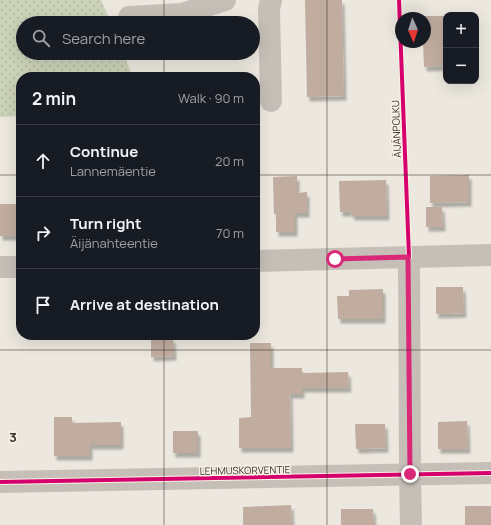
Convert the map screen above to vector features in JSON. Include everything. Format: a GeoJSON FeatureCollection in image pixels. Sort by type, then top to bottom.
{"type":"FeatureCollection","features":[{"type":"Feature","properties":{"kind":"street"},"geometry":{"type":"LineString","coordinates":[[147,16],[182,14],[225,0]]}},
{"type":"Feature","properties":{"kind":"street"},"geometry":{"type":"LineString","coordinates":[[271,0],[269,9],[271,101]]}},
{"type":"Feature","properties":{"kind":"street"},"geometry":{"type":"LineString","coordinates":[[260,261],[491,255]]}},
{"type":"Feature","properties":{"kind":"street"},"geometry":{"type":"LineString","coordinates":[[408,257],[411,525]]}},
{"type":"Feature","properties":{"kind":"street"},"geometry":{"type":"LineString","coordinates":[[0,267],[16,267]]}},
{"type":"Feature","properties":{"kind":"street","name":"LEHMUSKORVENTIE"},"geometry":{"type":"LineString","coordinates":[[0,482],[491,473]]}},
{"type":"Feature","properties":{"kind":"green space"},"geometry":{"type":"Polygon","coordinates":[[[0,0],[101,0],[108,16],[16,16],[16,60],[126,60],[131,72],[16,72],[16,116],[0,117],[0,0]]]}},
{"type":"Feature","properties":{"kind":"building"},"geometry":{"type":"Polygon","coordinates":[[[305,0],[342,0],[344,96],[307,97],[305,0]]]}},
{"type":"Feature","properties":{"kind":"building"},"geometry":{"type":"Polygon","coordinates":[[[431,16],[443,16],[443,66],[424,67],[423,48],[431,48],[431,16]]]}},
{"type":"Feature","properties":{"kind":"building"},"geometry":{"type":"Polygon","coordinates":[[[469,175],[469,202],[430,203],[430,176],[469,175]]]}},
{"type":"Feature","properties":{"kind":"building"},"geometry":{"type":"Polygon","coordinates":[[[297,176],[297,193],[307,192],[307,213],[295,213],[295,232],[276,232],[273,177],[297,176]]]}},
{"type":"Feature","properties":{"kind":"building"},"geometry":{"type":"Polygon","coordinates":[[[386,180],[387,216],[352,216],[351,212],[340,212],[339,181],[386,180]]]}},
{"type":"Feature","properties":{"kind":"building"},"geometry":{"type":"Polygon","coordinates":[[[0,204],[16,204],[16,236],[0,236],[0,204]]]}},
{"type":"Feature","properties":{"kind":"building"},"geometry":{"type":"Polygon","coordinates":[[[426,207],[442,207],[443,227],[426,227],[426,207]]]}},
{"type":"Feature","properties":{"kind":"building"},"geometry":{"type":"Polygon","coordinates":[[[436,287],[463,287],[464,313],[436,314],[436,287]]]}},
{"type":"Feature","properties":{"kind":"building"},"geometry":{"type":"Polygon","coordinates":[[[383,289],[383,319],[338,319],[337,296],[349,296],[349,290],[383,289]]]}},
{"type":"Feature","properties":{"kind":"building"},"geometry":{"type":"Polygon","coordinates":[[[151,340],[173,340],[174,356],[151,357],[151,340]]]}},
{"type":"Feature","properties":{"kind":"building"},"geometry":{"type":"Polygon","coordinates":[[[250,343],[271,343],[271,368],[302,368],[302,373],[348,372],[349,388],[302,388],[302,394],[290,394],[291,448],[239,448],[239,418],[251,417],[250,343]]]}},
{"type":"Feature","properties":{"kind":"building"},"geometry":{"type":"Polygon","coordinates":[[[54,417],[72,417],[72,423],[121,422],[121,445],[90,445],[90,456],[54,456],[54,417]]]}},
{"type":"Feature","properties":{"kind":"building"},"geometry":{"type":"Polygon","coordinates":[[[467,421],[468,449],[438,449],[438,422],[467,421]]]}},
{"type":"Feature","properties":{"kind":"building"},"geometry":{"type":"Polygon","coordinates":[[[355,424],[385,424],[386,448],[356,449],[355,424]]]}},
{"type":"Feature","properties":{"kind":"building"},"geometry":{"type":"Polygon","coordinates":[[[173,431],[198,431],[198,453],[173,453],[173,431]]]}},
{"type":"Feature","properties":{"kind":"building"},"geometry":{"type":"Polygon","coordinates":[[[291,505],[292,525],[243,525],[243,507],[291,505]]]}},
{"type":"Feature","properties":{"kind":"building"},"geometry":{"type":"Polygon","coordinates":[[[465,506],[491,506],[491,525],[465,525],[465,506]]]}},
{"type":"Feature","properties":{"kind":"building"},"geometry":{"type":"Polygon","coordinates":[[[341,509],[373,509],[374,525],[341,525],[341,509]]]}},
{"type":"Feature","properties":{"kind":"cycle path","name":"ÄIJÄNPOLKU"},"geometry":{"type":"LineString","coordinates":[[399,0],[409,257]]}},
{"type":"Feature","properties":{"kind":"cycle path"},"geometry":{"type":"LineString","coordinates":[[0,482],[491,473]]}},
{"type":"Feature","properties":{"kind":"route"},"geometry":{"type":"LineString","coordinates":[[335,259],[408,257],[410,474]]}}]}
